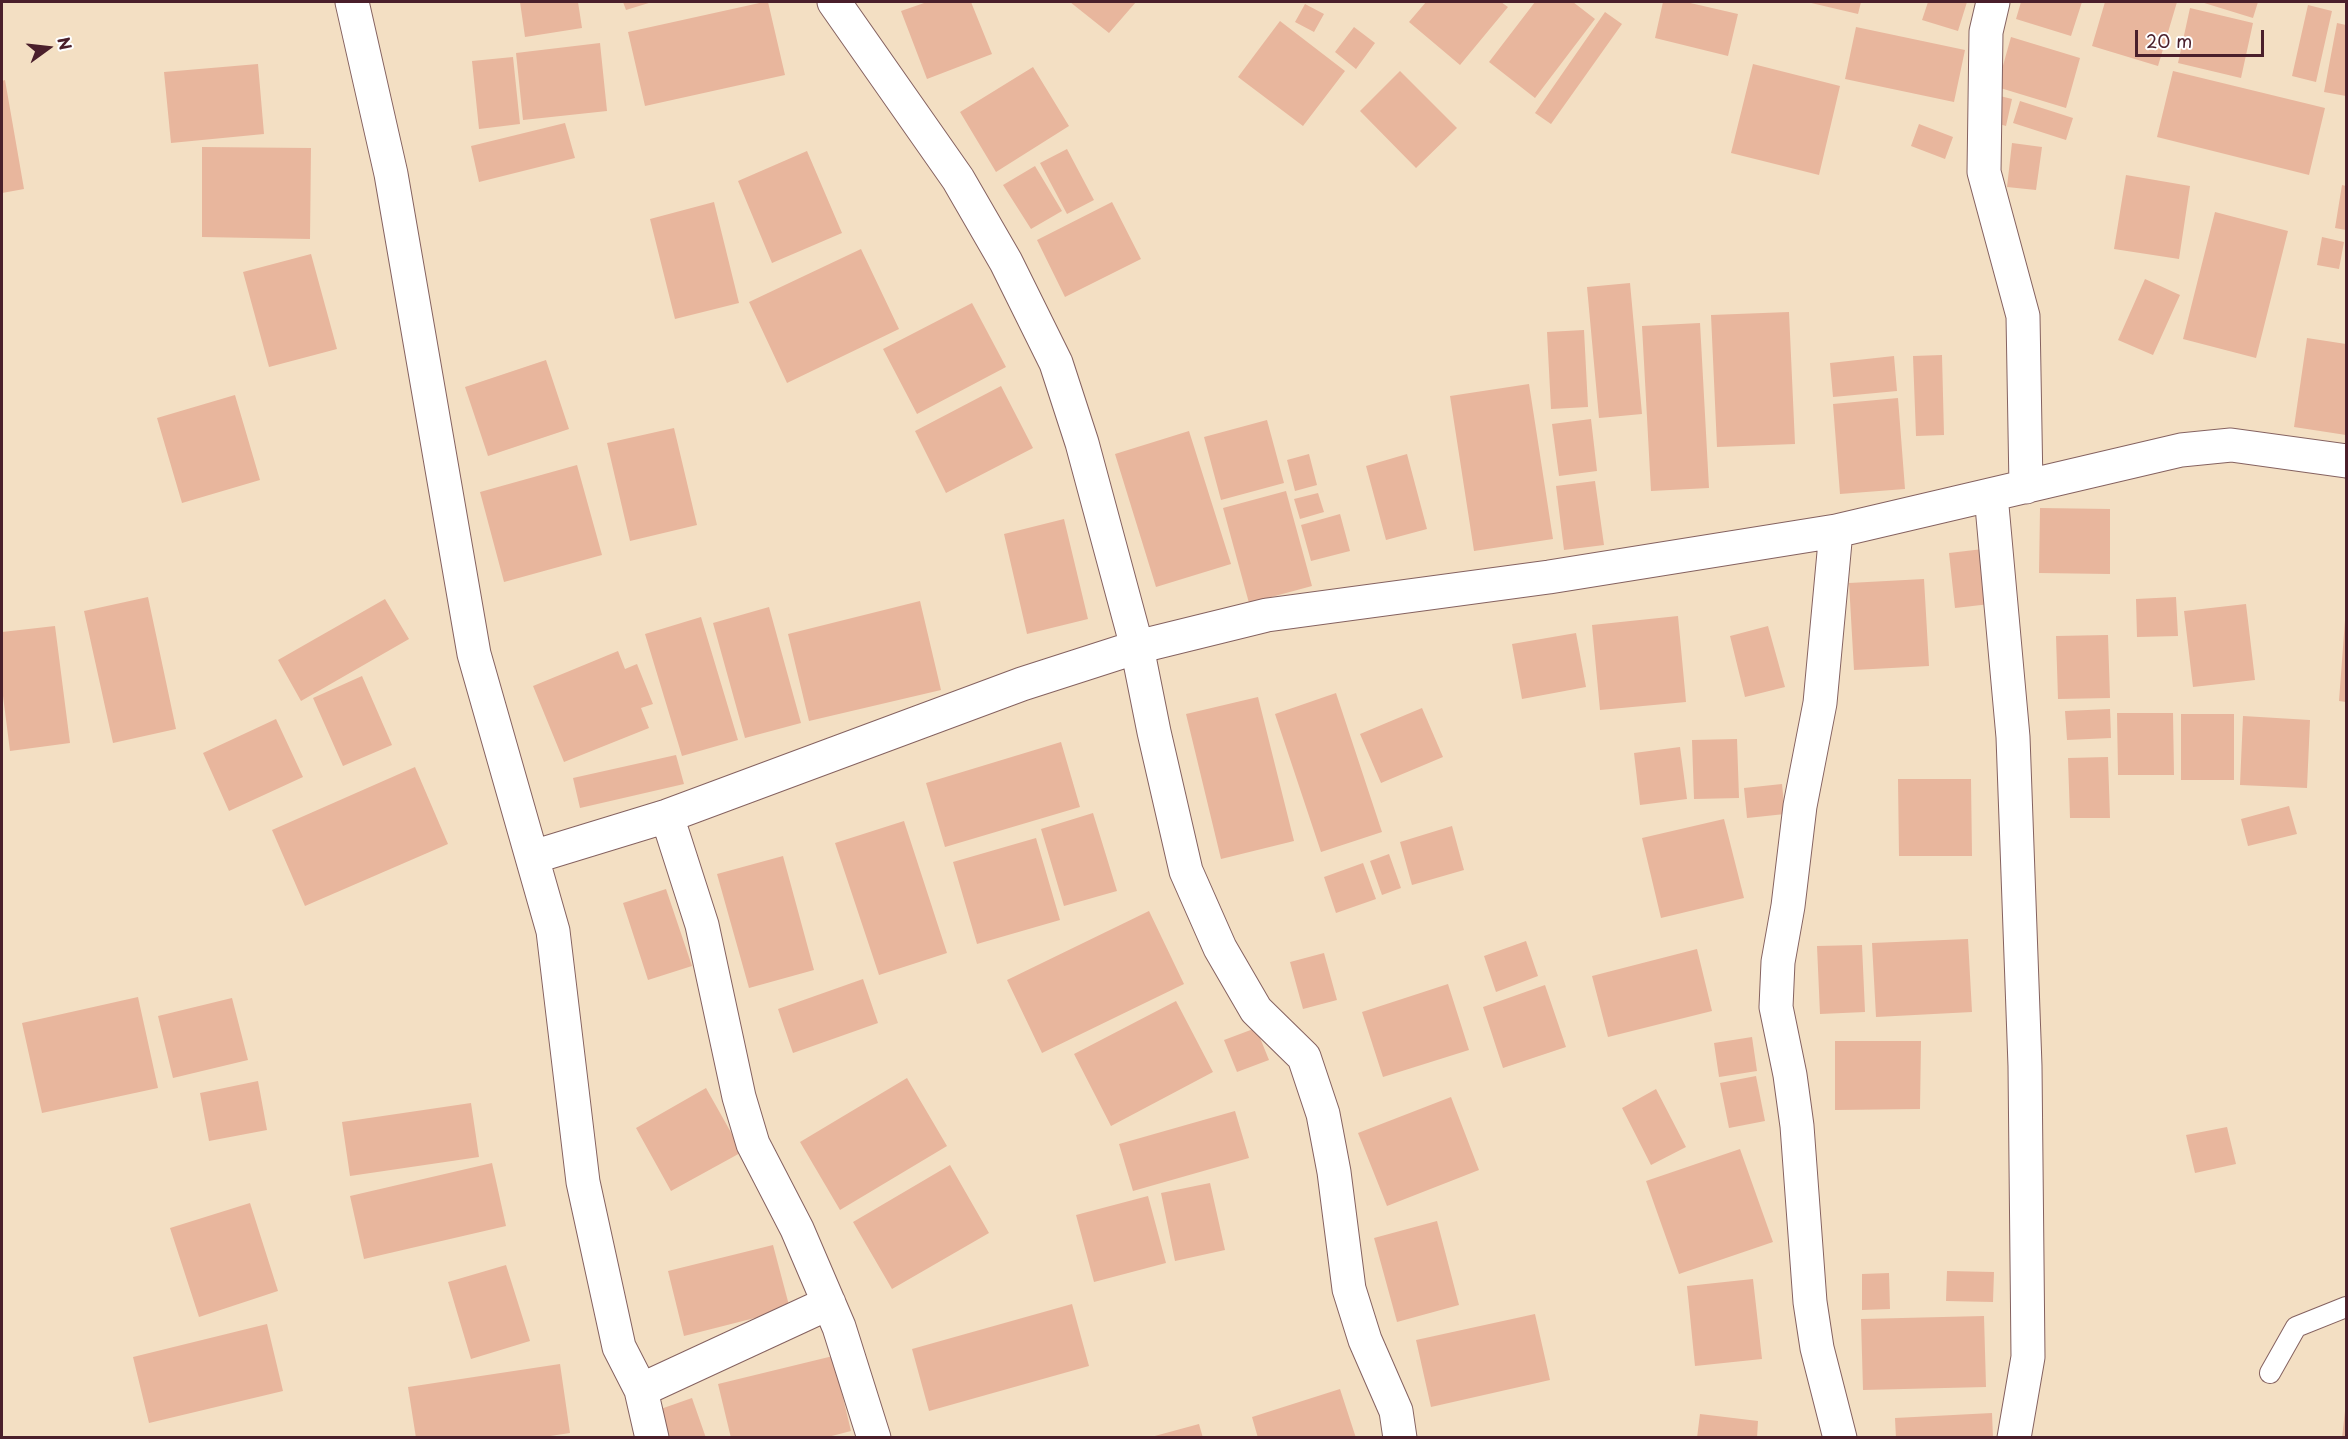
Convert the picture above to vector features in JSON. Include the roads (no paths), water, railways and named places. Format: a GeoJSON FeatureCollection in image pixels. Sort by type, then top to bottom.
{"type":"FeatureCollection","features":[{"type":"Feature","properties":{"kind":"street"},"geometry":{"type":"LineString","coordinates":[[352,2],[391,174],[474,654],[553,931],[583,1182],[619,1347],[642,1390],[652,1437]]}},
{"type":"Feature","properties":{"kind":"street"},"geometry":{"type":"LineString","coordinates":[[834,2],[958,179],[1006,262],[1056,363],[1082,443],[1137,647],[1186,871],[1220,948],[1256,1010],[1304,1058],[1323,1114],[1334,1172],[1349,1289],[1365,1340],[1396,1411],[1400,1437]]}},
{"type":"Feature","properties":{"kind":"street"},"geometry":{"type":"LineString","coordinates":[[1993,2],[1986,32],[1984,172],[2024,316],[2026,487]]}},
{"type":"Feature","properties":{"kind":"street"},"geometry":{"type":"LineString","coordinates":[[533,857],[667,816],[1022,684],[1137,647],[1266,615],[1549,577],[1836,531],[2181,450],[2231,445],[2346,461]]}},
{"type":"Feature","properties":{"kind":"street"},"geometry":{"type":"LineString","coordinates":[[1991,495],[2013,738],[2025,1066],[2028,1357],[2014,1437]]}},
{"type":"Feature","properties":{"kind":"street"},"geometry":{"type":"LineString","coordinates":[[1836,531],[1821,703],[1800,806],[1788,906],[1778,962],[1776,1007],[1790,1075],[1797,1126],[1810,1302],[1817,1347],[1840,1437]]}},
{"type":"Feature","properties":{"kind":"street"},"geometry":{"type":"LineString","coordinates":[[667,816],[702,925],[739,1096],[753,1144],[797,1229],[839,1327],[874,1437]]}},
{"type":"Feature","properties":{"kind":"street"},"geometry":{"type":"LineString","coordinates":[[642,1390],[829,1303]]}},
{"type":"Feature","properties":{"kind":"lane"},"geometry":{"type":"LineString","coordinates":[[2270,1373],[2296,1327],[2346,1307]]}}]}
